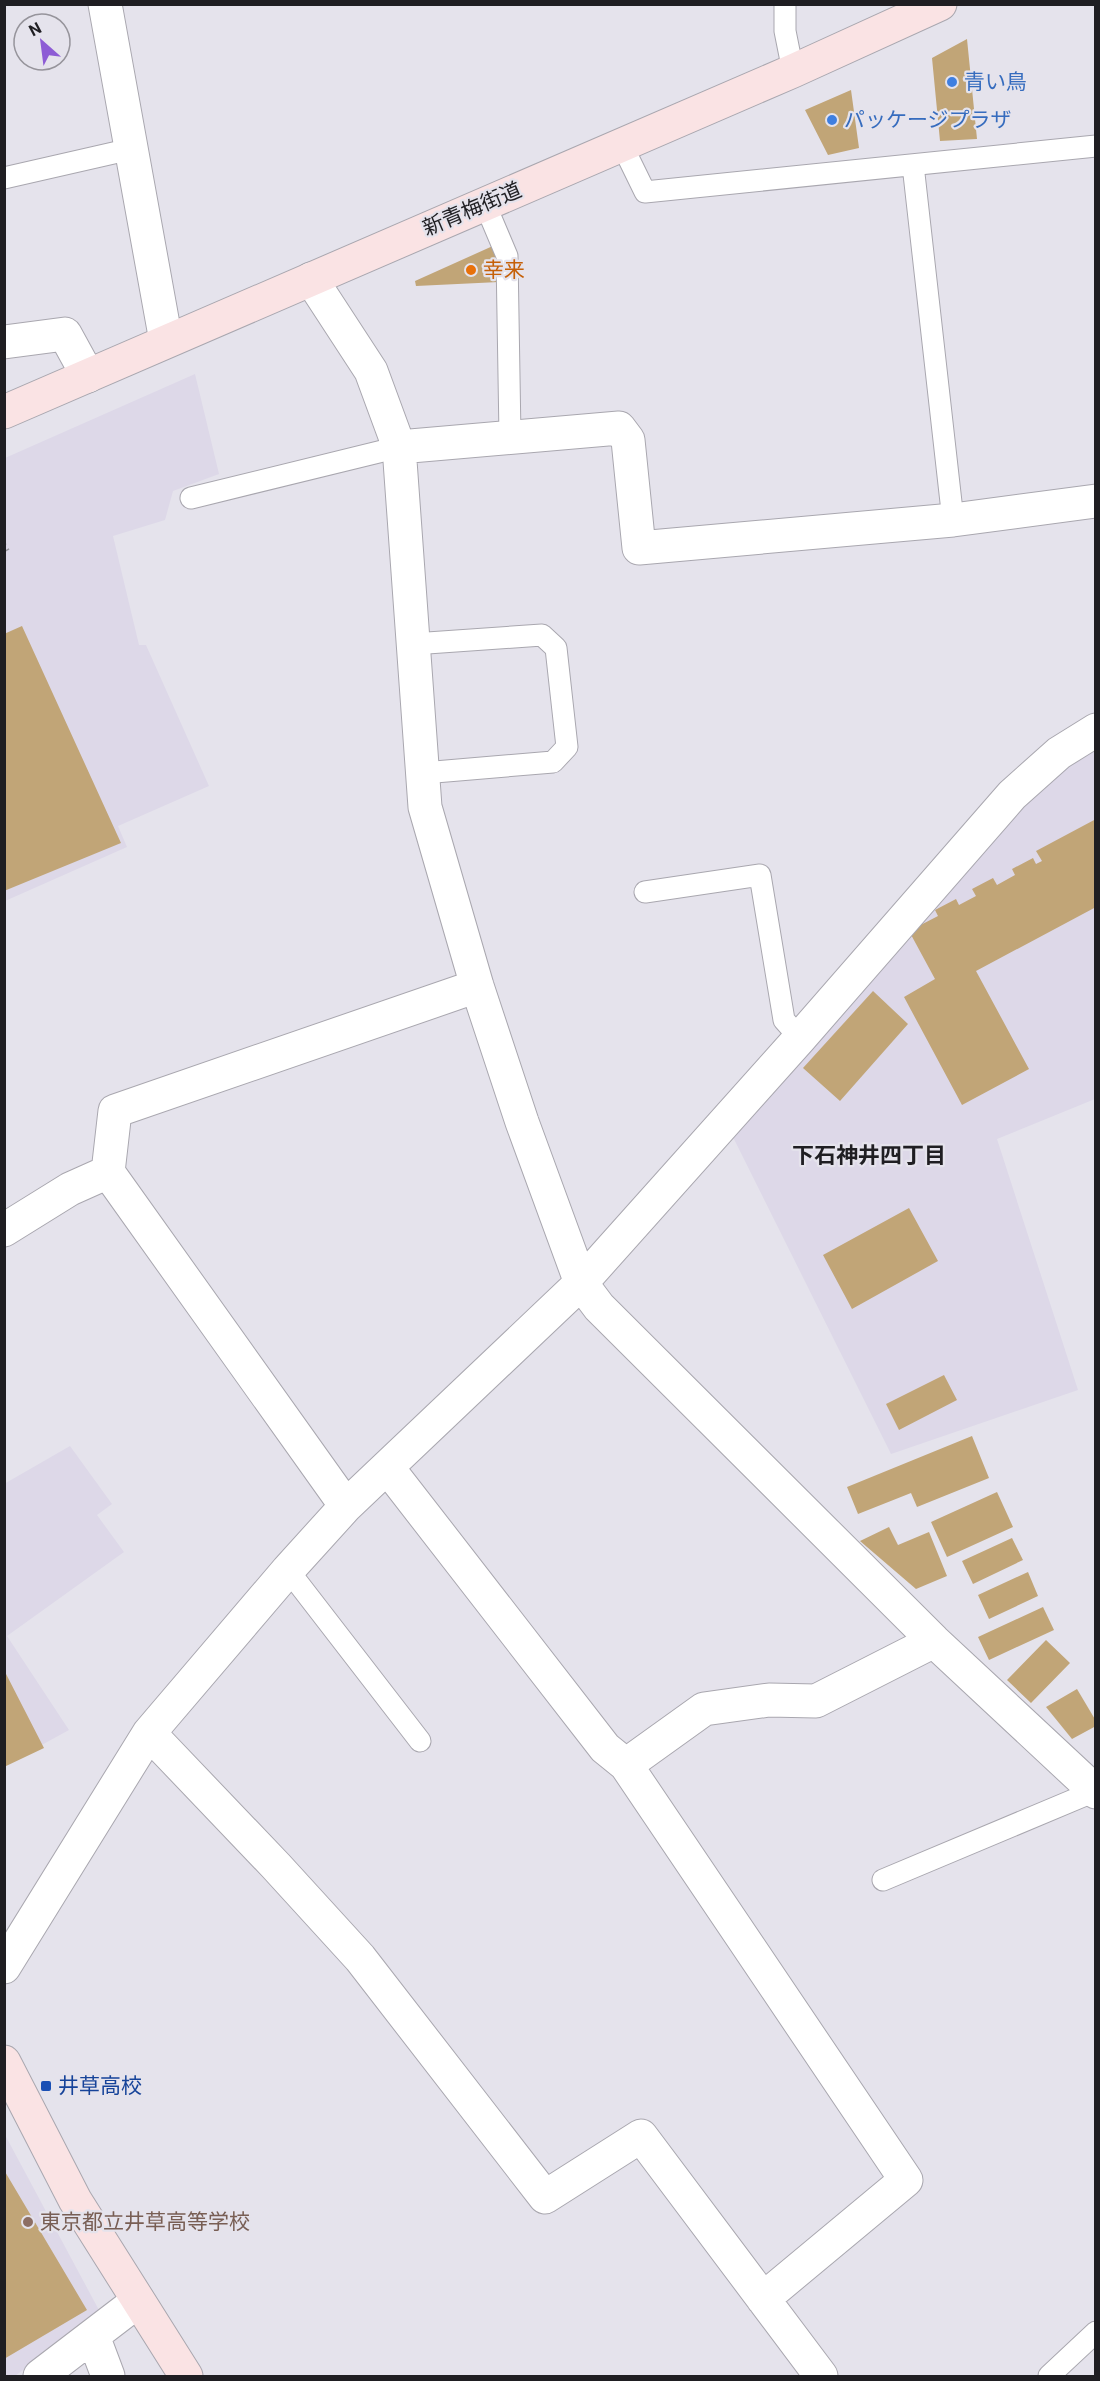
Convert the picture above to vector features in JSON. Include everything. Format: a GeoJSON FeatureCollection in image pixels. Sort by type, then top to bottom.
{"type":"FeatureCollection","features":[{"type":"Feature","properties":{"kind":"main road","name":"新青梅街道"},"geometry":{"type":"LineString","coordinates":[[4,412],[793,71],[940,4]]}},
{"type":"Feature","properties":{"kind":"main road"},"geometry":{"type":"LineString","coordinates":[[4,2062],[75,2200],[186,2376]]}},
{"type":"Feature","properties":{"kind":"street"},"geometry":{"type":"LineString","coordinates":[[105,4],[166,341]]}},
{"type":"Feature","properties":{"kind":"street"},"geometry":{"type":"LineString","coordinates":[[311,279],[371,371],[399,447],[425,807],[477,986],[522,1122],[581,1283],[599,1307],[934,1641],[1095,1792]]}},
{"type":"Feature","properties":{"kind":"street"},"geometry":{"type":"LineString","coordinates":[[4,342],[65,334],[88,376]]}},
{"type":"Feature","properties":{"kind":"street"},"geometry":{"type":"LineString","coordinates":[[399,447],[619,428],[628,440],[639,548],[953,520],[1095,501]]}},
{"type":"Feature","properties":{"kind":"street"},"geometry":{"type":"LineString","coordinates":[[4,1967],[149,1733],[288,1570],[346,1506],[581,1283],[800,1038],[1012,795],[1059,753],[1095,730]]}},
{"type":"Feature","properties":{"kind":"street"},"geometry":{"type":"LineString","coordinates":[[346,1506],[108,1172],[115,1111],[477,986]]}},
{"type":"Feature","properties":{"kind":"street"},"geometry":{"type":"LineString","coordinates":[[4,1230],[70,1189],[108,1172]]}},
{"type":"Feature","properties":{"kind":"street"},"geometry":{"type":"LineString","coordinates":[[387,1467],[605,1748],[626,1765],[906,2180],[763,2299]]}},
{"type":"Feature","properties":{"kind":"street"},"geometry":{"type":"LineString","coordinates":[[626,1765],[704,1709],[769,1700],[816,1701],[934,1641]]}},
{"type":"Feature","properties":{"kind":"street"},"geometry":{"type":"LineString","coordinates":[[149,1733],[360,1958],[545,2197],[641,2136],[821,2376]]}},
{"type":"Feature","properties":{"kind":"street"},"geometry":{"type":"LineString","coordinates":[[40,2376],[138,2301]]}},
{"type":"Feature","properties":{"kind":"street"},"geometry":{"type":"LineString","coordinates":[[93,2336],[108,2376]]}},
{"type":"Feature","properties":{"kind":"lane"},"geometry":{"type":"LineString","coordinates":[[785,4],[785,30],[793,71]]}},
{"type":"Feature","properties":{"kind":"lane"},"geometry":{"type":"LineString","coordinates":[[621,145],[645,192],[1095,146]]}},
{"type":"Feature","properties":{"kind":"lane"},"geometry":{"type":"LineString","coordinates":[[4,178],[131,149]]}},
{"type":"Feature","properties":{"kind":"lane"},"geometry":{"type":"LineString","coordinates":[[913,165],[953,520]]}},
{"type":"Feature","properties":{"kind":"lane"},"geometry":{"type":"LineString","coordinates":[[484,204],[507,256],[510,436]]}},
{"type":"Feature","properties":{"kind":"lane"},"geometry":{"type":"LineString","coordinates":[[191,498],[399,447]]}},
{"type":"Feature","properties":{"kind":"lane"},"geometry":{"type":"LineString","coordinates":[[413,644],[542,634],[556,648],[567,747],[553,762],[423,773]]}},
{"type":"Feature","properties":{"kind":"lane"},"geometry":{"type":"LineString","coordinates":[[645,892],[760,875],[784,1020],[800,1038]]}},
{"type":"Feature","properties":{"kind":"lane"},"geometry":{"type":"LineString","coordinates":[[288,1570],[420,1740]]}},
{"type":"Feature","properties":{"kind":"lane"},"geometry":{"type":"LineString","coordinates":[[884,1880],[1095,1792]]}},
{"type":"Feature","properties":{"kind":"lane"},"geometry":{"type":"LineString","coordinates":[[1049,2376],[1095,2332]]}},
{"type":"Feature","properties":{"kind":"path"},"geometry":{"type":"LineString","coordinates":[[4,544],[8,551],[4,553]]}},
{"type":"Feature","properties":{"kind":"shaded area"},"geometry":{"type":"Polygon","coordinates":[[[195,374],[219,474],[173,491],[165,520],[113,536],[139,645],[146,645],[209,786],[118,826],[127,847],[5,901],[5,458],[195,374]]]}},
{"type":"Feature","properties":{"kind":"shaded area"},"geometry":{"type":"Polygon","coordinates":[[[1095,747],[1095,1099],[997,1139],[1078,1390],[891,1454],[730,1131],[1019,805],[1073,758],[1095,747]]]}},
{"type":"Feature","properties":{"kind":"shaded area"},"geometry":{"type":"Polygon","coordinates":[[[70,1446],[112,1504],[97,1515],[124,1552],[7,1636],[69,1730],[5,1765],[4,1484],[70,1446]]]}},
{"type":"Feature","properties":{"kind":"shaded area","name":"東京都立井草高等学校"},"geometry":{"type":"Polygon","coordinates":[[[4,2133],[100,2312],[15,2376],[4,2376],[4,2133]]]}},
{"type":"Feature","properties":{"kind":"building"},"geometry":{"type":"Polygon","coordinates":[[[967,39],[977,139],[940,141],[932,58],[967,39]]]}},
{"type":"Feature","properties":{"kind":"building"},"geometry":{"type":"Polygon","coordinates":[[[851,90],[859,148],[828,155],[805,110],[851,90]]]}},
{"type":"Feature","properties":{"kind":"building"},"geometry":{"type":"Polygon","coordinates":[[[495,245],[499,282],[416,286],[415,281],[495,245]]]}},
{"type":"Feature","properties":{"kind":"building"},"geometry":{"type":"Polygon","coordinates":[[[22,626],[121,843],[4,891],[4,634],[22,626]]]}},
{"type":"Feature","properties":{"kind":"building"},"geometry":{"type":"Polygon","coordinates":[[[1096,819],[1096,907],[976,971],[1029,1069],[962,1105],[904,997],[935,979],[909,931],[938,916],[935,910],[956,899],[959,905],[976,896],[972,889],[993,878],[997,885],[1015,875],[1012,869],[1033,858],[1036,864],[1042,861],[1036,851],[1096,819]]]}},
{"type":"Feature","properties":{"kind":"building"},"geometry":{"type":"Polygon","coordinates":[[[873,991],[908,1024],[840,1101],[803,1068],[873,991]]]}},
{"type":"Feature","properties":{"kind":"building"},"geometry":{"type":"Polygon","coordinates":[[[909,1208],[938,1261],[852,1309],[823,1255],[909,1208]]]}},
{"type":"Feature","properties":{"kind":"building"},"geometry":{"type":"Polygon","coordinates":[[[944,1375],[957,1400],[899,1430],[886,1404],[944,1375]]]}},
{"type":"Feature","properties":{"kind":"building"},"geometry":{"type":"Polygon","coordinates":[[[972,1436],[989,1478],[917,1507],[911,1493],[858,1514],[847,1487],[972,1436]]]}},
{"type":"Feature","properties":{"kind":"building"},"geometry":{"type":"Polygon","coordinates":[[[997,1492],[1013,1527],[947,1557],[931,1522],[997,1492]]]}},
{"type":"Feature","properties":{"kind":"building"},"geometry":{"type":"Polygon","coordinates":[[[889,1527],[898,1545],[929,1532],[947,1576],[916,1589],[860,1541],[889,1527]]]}},
{"type":"Feature","properties":{"kind":"building"},"geometry":{"type":"Polygon","coordinates":[[[1012,1538],[1023,1560],[973,1584],[962,1561],[1012,1538]]]}},
{"type":"Feature","properties":{"kind":"building"},"geometry":{"type":"Polygon","coordinates":[[[1028,1572],[1038,1596],[989,1619],[978,1595],[1028,1572]]]}},
{"type":"Feature","properties":{"kind":"building"},"geometry":{"type":"Polygon","coordinates":[[[1043,1607],[1054,1630],[989,1660],[978,1637],[1043,1607]]]}},
{"type":"Feature","properties":{"kind":"building"},"geometry":{"type":"Polygon","coordinates":[[[1046,1640],[1070,1663],[1031,1703],[1007,1680],[1046,1640]]]}},
{"type":"Feature","properties":{"kind":"building"},"geometry":{"type":"Polygon","coordinates":[[[4,1670],[44,1748],[4,1767],[4,1670]]]}},
{"type":"Feature","properties":{"kind":"building"},"geometry":{"type":"Polygon","coordinates":[[[1077,1689],[1096,1721],[1096,1726],[1072,1739],[1046,1707],[1077,1689]]]}},
{"type":"Feature","properties":{"kind":"building","name":"東京都立井草高等学校"},"geometry":{"type":"Polygon","coordinates":[[[4,2170],[87,2310],[4,2359],[4,2170]]]}},
{"type":"Feature","properties":{"kind":"place","name":"青い鳥"},"geometry":{"type":"Point","coordinates":[952,82]}},
{"type":"Feature","properties":{"kind":"place","name":"パッケージプラザ"},"geometry":{"type":"Point","coordinates":[832,120]}},
{"type":"Feature","properties":{"kind":"place","name":"幸来"},"geometry":{"type":"Point","coordinates":[471,270]}},
{"type":"Feature","properties":{"kind":"place","name":"井草高校"},"geometry":{"type":"Point","coordinates":[46,2086]}},
{"type":"Feature","properties":{"kind":"place","name":"東京都立井草高等学校"},"geometry":{"type":"Point","coordinates":[28,2222]}},
{"type":"Feature","properties":{"kind":"district","name":"下石神井四丁目"},"geometry":{"type":"Point","coordinates":[869,1155]}}]}
